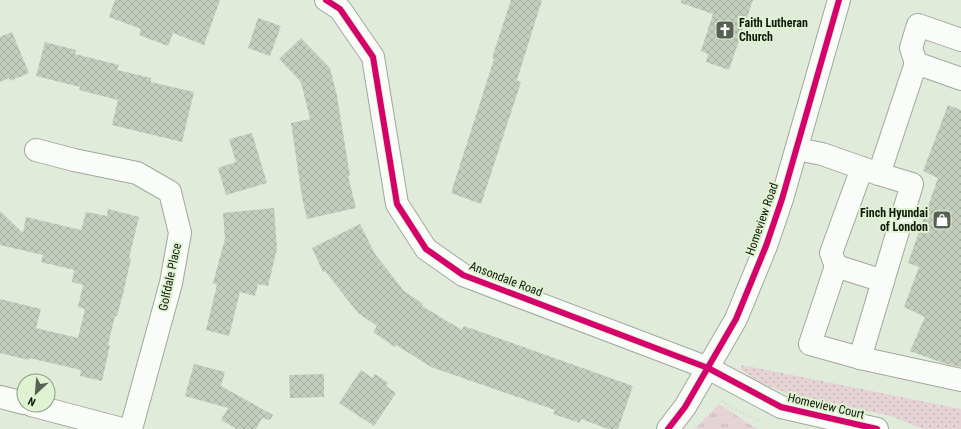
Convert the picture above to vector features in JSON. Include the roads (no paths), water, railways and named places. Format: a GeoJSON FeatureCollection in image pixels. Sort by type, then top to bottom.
{"type":"FeatureCollection","features":[{"type":"Feature","properties":{"kind":"street","name":"Ansondale Road"},"geometry":{"type":"LineString","coordinates":[[326,0],[340,9],[373,57],[397,204],[426,248],[463,275],[708,368]]}},
{"type":"Feature","properties":{"kind":"street","name":"Homeview Road"},"geometry":{"type":"LineString","coordinates":[[668,429],[686,407],[736,319],[766,246],[797,149],[839,0]]}},
{"type":"Feature","properties":{"kind":"street"},"geometry":{"type":"LineString","coordinates":[[961,40],[918,26],[911,48],[916,63],[870,171],[831,253],[836,266],[810,344],[860,358],[961,380]]}},
{"type":"Feature","properties":{"kind":"street"},"geometry":{"type":"LineString","coordinates":[[916,63],[961,79]]}},
{"type":"Feature","properties":{"kind":"street"},"geometry":{"type":"LineString","coordinates":[[797,149],[822,154],[912,184],[860,358]]}},
{"type":"Feature","properties":{"kind":"street","name":"Golfdale Place"},"geometry":{"type":"LineString","coordinates":[[36,150],[74,160],[137,173],[170,192],[180,233],[171,283],[130,429]]}},
{"type":"Feature","properties":{"kind":"street"},"geometry":{"type":"LineString","coordinates":[[836,266],[883,281]]}},
{"type":"Feature","properties":{"kind":"street","name":"Homeview Court"},"geometry":{"type":"LineString","coordinates":[[708,368],[781,407],[877,429]]}},
{"type":"Feature","properties":{"kind":"street"},"geometry":{"type":"LineString","coordinates":[[0,397],[16,401]]}},
{"type":"Feature","properties":{"kind":"street"},"geometry":{"type":"LineString","coordinates":[[56,412],[122,429]]}},
{"type":"Feature","properties":{"kind":"place","name":"Faith Lutheran Church"},"geometry":{"type":"Point","coordinates":[725,30]}},
{"type":"Feature","properties":{"kind":"place","name":"Finch Hyundai of London"},"geometry":{"type":"Point","coordinates":[942,220]}}]}
